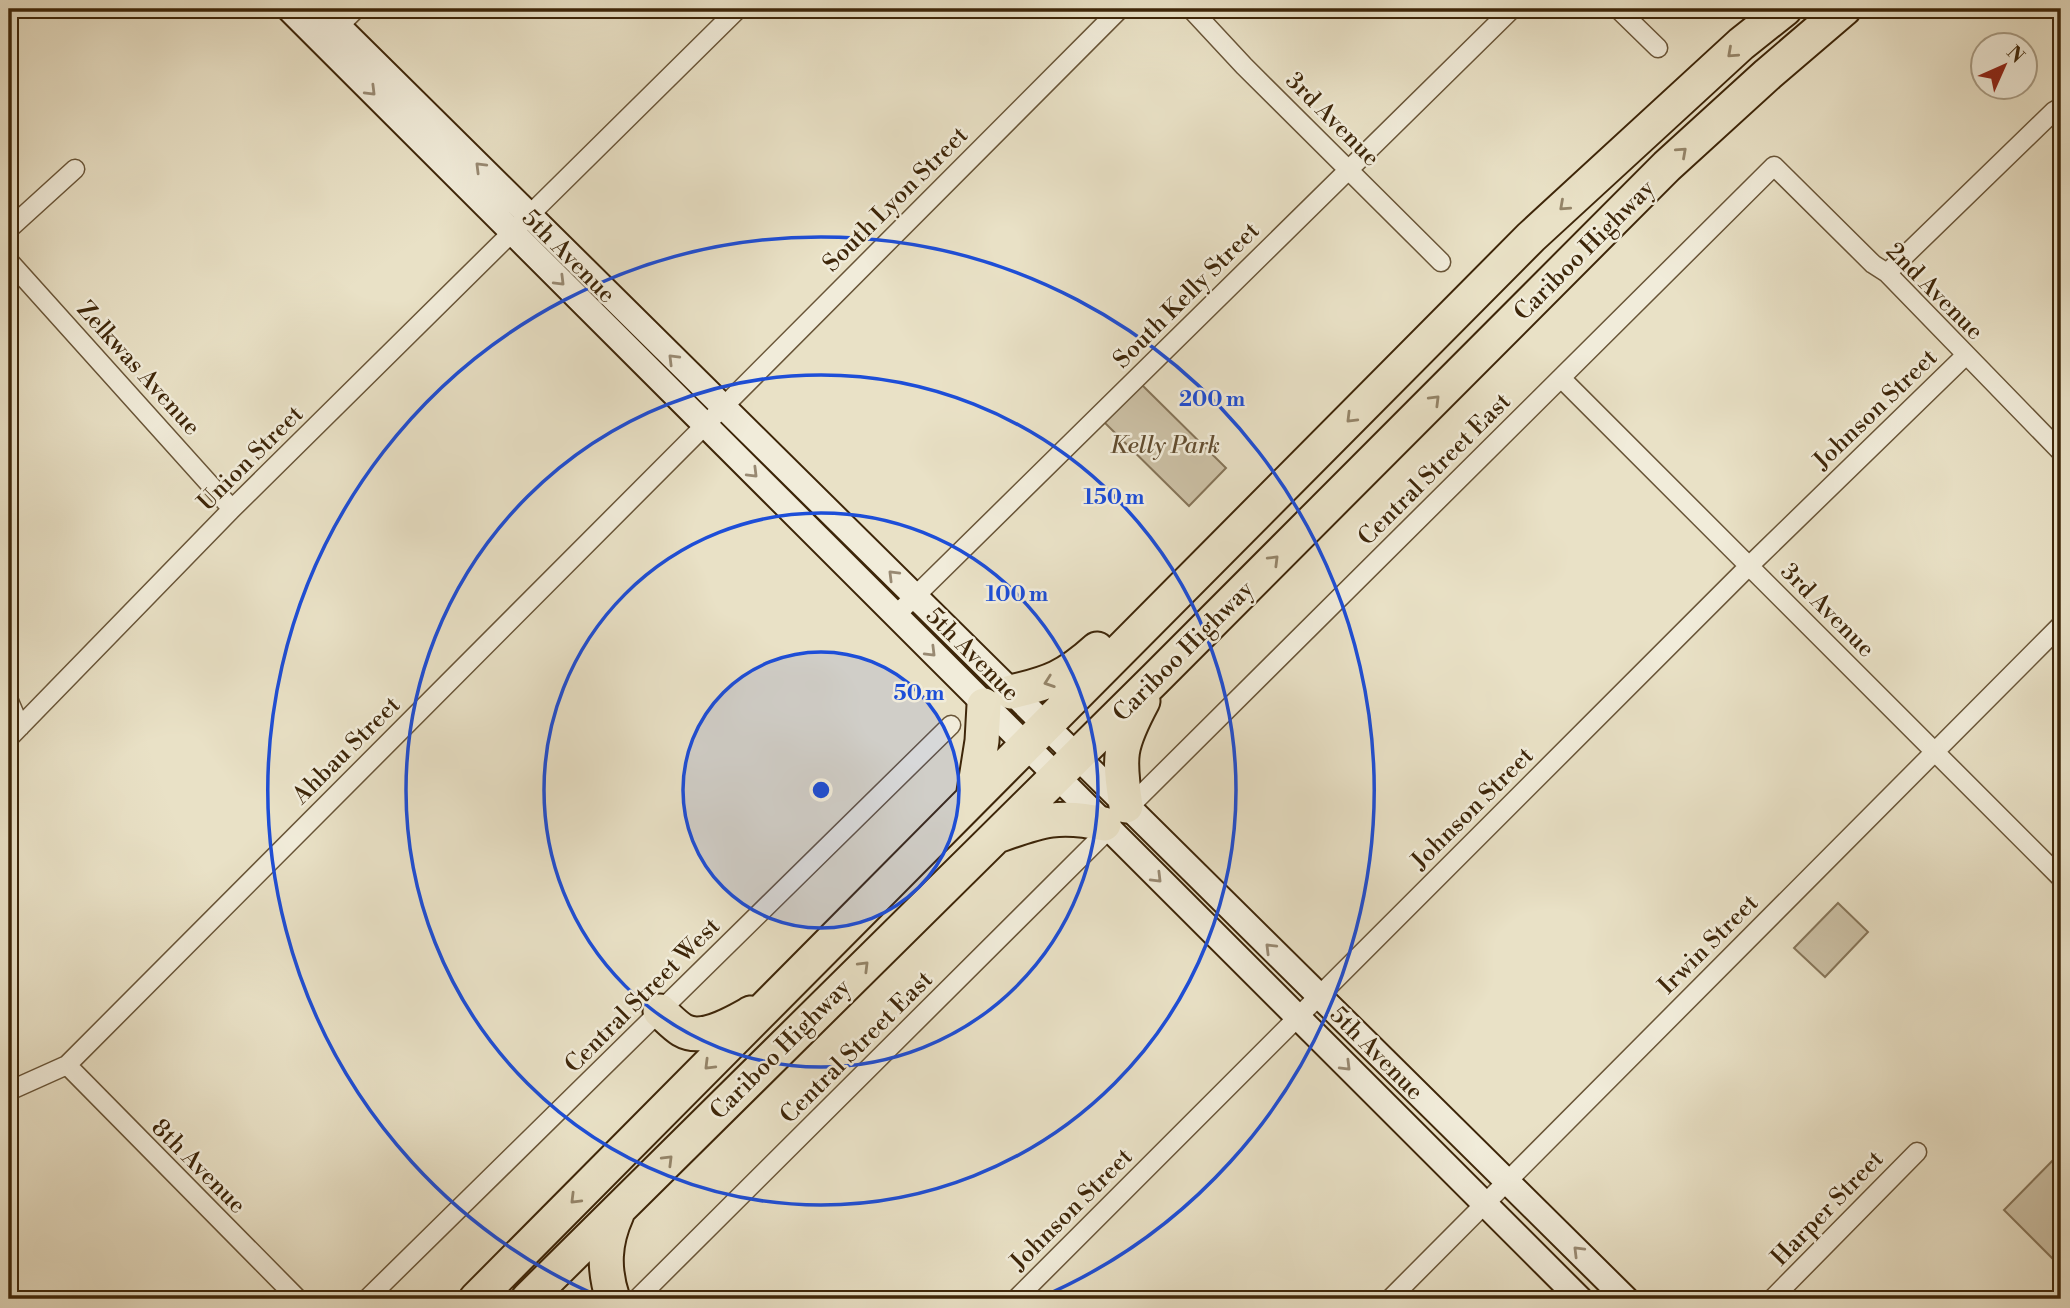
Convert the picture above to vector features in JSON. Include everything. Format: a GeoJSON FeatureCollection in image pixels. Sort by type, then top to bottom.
{"type":"FeatureCollection","features":[{"type":"Feature","properties":{"kind":"highway","name":"Cariboo Highway"},"geometry":{"type":"LineString","coordinates":[[528,1299],[995,837],[1048,752],[1322,447],[1531,236],[1741,44],[1784,9]]}},
{"type":"Feature","properties":{"kind":"highway","name":"Cariboo Highway"},"geometry":{"type":"LineString","coordinates":[[476,1299],[973,798],[1048,752],[1156,678],[1667,166],[1844,9]]}},
{"type":"Feature","properties":{"kind":"highway"},"geometry":{"type":"LineString","coordinates":[[973,798],[982,741],[998,698],[1068,674],[1230,521],[1322,447]]}},
{"type":"Feature","properties":{"kind":"highway"},"geometry":{"type":"LineString","coordinates":[[995,837],[1054,818],[1117,817],[1122,752],[1127,732],[1156,678]]}},
{"type":"Feature","properties":{"kind":"highway"},"geometry":{"type":"LineString","coordinates":[[745,1084],[769,1036],[797,999],[1048,752]]}},
{"type":"Feature","properties":{"kind":"highway"},"geometry":{"type":"LineString","coordinates":[[660,1011],[684,1031],[705,1032],[735,1022],[774,999]]}},
{"type":"Feature","properties":{"kind":"highway"},"geometry":{"type":"LineString","coordinates":[[613,1299],[607,1280],[605,1248],[608,1232],[620,1208]]}},
{"type":"Feature","properties":{"kind":"main road","name":"5th Avenue"},"geometry":{"type":"LineString","coordinates":[[289,9],[331,35],[520,224],[704,425],[895,616],[998,698]]}},
{"type":"Feature","properties":{"kind":"main road","name":"5th Avenue"},"geometry":{"type":"LineString","coordinates":[[321,9],[331,35]]}},
{"type":"Feature","properties":{"kind":"main road","name":"5th Avenue"},"geometry":{"type":"LineString","coordinates":[[520,224],[722,407],[914,597],[998,698],[1048,752],[1117,817],[1319,996],[1626,1299]]}},
{"type":"Feature","properties":{"kind":"main road","name":"5th Avenue"},"geometry":{"type":"LineString","coordinates":[[1117,817],[1298,1017],[1580,1299]]}},
{"type":"Feature","properties":{"kind":"street"},"geometry":{"type":"LineString","coordinates":[[331,35],[356,9]]}},
{"type":"Feature","properties":{"kind":"street","name":"Union Street"},"geometry":{"type":"LineString","coordinates":[[14,733],[232,509],[738,9]]}},
{"type":"Feature","properties":{"kind":"street","name":"South Lyon Street"},"geometry":{"type":"LineString","coordinates":[[704,425],[1120,9]]}},
{"type":"Feature","properties":{"kind":"street","name":"3rd Avenue"},"geometry":{"type":"LineString","coordinates":[[1191,9],[1244,66],[1441,262]]}},
{"type":"Feature","properties":{"kind":"street","name":"South Kelly Street"},"geometry":{"type":"LineString","coordinates":[[895,616],[1512,9]]}},
{"type":"Feature","properties":{"kind":"street"},"geometry":{"type":"LineString","coordinates":[[1619,9],[1657,48]]}},
{"type":"Feature","properties":{"kind":"street"},"geometry":{"type":"LineString","coordinates":[[1887,273],[2061,107]]}},
{"type":"Feature","properties":{"kind":"street","name":"2nd Avenue"},"geometry":{"type":"LineString","coordinates":[[1774,166],[1873,264],[1887,273],[2061,452]]}},
{"type":"Feature","properties":{"kind":"street","name":"Central Street East"},"geometry":{"type":"LineString","coordinates":[[637,1299],[1117,817],[1774,166]]}},
{"type":"Feature","properties":{"kind":"street"},"geometry":{"type":"LineString","coordinates":[[9,229],[75,169]]}},
{"type":"Feature","properties":{"kind":"street","name":"Zelkwas Avenue"},"geometry":{"type":"LineString","coordinates":[[9,261],[232,509]]}},
{"type":"Feature","properties":{"kind":"street","name":"Johnson Street"},"geometry":{"type":"LineString","coordinates":[[1016,1299],[1749,566],[1966,355]]}},
{"type":"Feature","properties":{"kind":"street","name":"3rd Avenue"},"geometry":{"type":"LineString","coordinates":[[1561,378],[2061,878]]}},
{"type":"Feature","properties":{"kind":"street","name":"Ahbau Street"},"geometry":{"type":"LineString","coordinates":[[9,1091],[66,1065],[704,425]]}},
{"type":"Feature","properties":{"kind":"street","name":"Irwin Street"},"geometry":{"type":"LineString","coordinates":[[1390,1299],[2061,625]]}},
{"type":"Feature","properties":{"kind":"street"},"geometry":{"type":"LineString","coordinates":[[9,701],[14,733]]}},
{"type":"Feature","properties":{"kind":"street","name":"Central Street West"},"geometry":{"type":"LineString","coordinates":[[368,1299],[951,725]]}},
{"type":"Feature","properties":{"kind":"street","name":"8th Avenue"},"geometry":{"type":"LineString","coordinates":[[66,1065],[299,1299]]}},
{"type":"Feature","properties":{"kind":"street","name":"Harper Street"},"geometry":{"type":"LineString","coordinates":[[1772,1299],[1917,1152]]}},
{"type":"Feature","properties":{"kind":"green space","name":"Kelly Park"},"geometry":{"type":"Polygon","coordinates":[[[1140,383],[1226,468],[1189,506],[1103,421],[1140,383]]]}},
{"type":"Feature","properties":{"kind":"green space"},"geometry":{"type":"Polygon","coordinates":[[[1838,903],[1868,932],[1825,977],[1794,948],[1838,903]]]}},
{"type":"Feature","properties":{"kind":"green space"},"geometry":{"type":"Polygon","coordinates":[[[2061,1152],[2061,1267],[2004,1210],[2061,1152]]]}}]}
